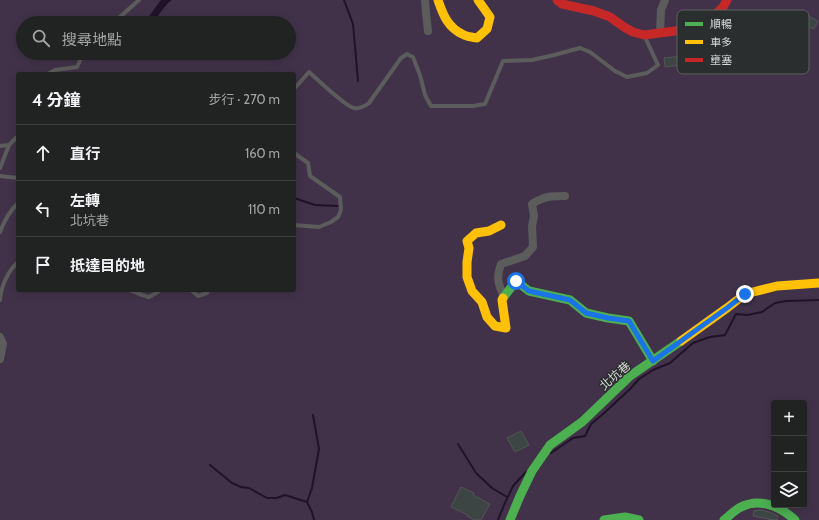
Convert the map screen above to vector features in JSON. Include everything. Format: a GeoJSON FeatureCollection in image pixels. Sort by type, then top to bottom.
{"type":"FeatureCollection","features":[{"type":"Feature","properties":{"kind":"street"},"geometry":{"type":"LineString","coordinates":[[425,0],[428,32]]}},
{"type":"Feature","properties":{"kind":"street"},"geometry":{"type":"LineString","coordinates":[[438,0],[449,25],[464,35],[477,38],[487,28],[490,17],[478,0]]}},
{"type":"Feature","properties":{"kind":"street"},"geometry":{"type":"LineString","coordinates":[[557,0],[562,4],[594,11],[610,17],[624,28],[632,32],[644,35],[677,30]]}},
{"type":"Feature","properties":{"kind":"street"},"geometry":{"type":"LineString","coordinates":[[660,32],[661,10],[665,0]]}},
{"type":"Feature","properties":{"kind":"street"},"geometry":{"type":"LineString","coordinates":[[720,10],[727,0]]}},
{"type":"Feature","properties":{"kind":"street"},"geometry":{"type":"LineString","coordinates":[[504,297],[500,287],[498,274],[501,264],[525,256],[533,247],[532,226],[534,216],[532,204],[543,198],[565,196]]}},
{"type":"Feature","properties":{"kind":"street"},"geometry":{"type":"LineString","coordinates":[[501,225],[489,231],[476,233],[467,241],[469,248],[467,277],[472,291],[482,302],[487,318],[495,326],[506,328],[502,300],[516,281],[529,291],[570,300],[586,313],[629,321],[653,361]]}},
{"type":"Feature","properties":{"kind":"street","name":"北坑巷"},"geometry":{"type":"LineString","coordinates":[[510,520],[532,471],[550,445],[582,422],[630,376],[745,294],[777,286],[819,283]]}},
{"type":"Feature","properties":{"kind":"street"},"geometry":{"type":"LineString","coordinates":[[0,337],[3,344],[0,360]]}},
{"type":"Feature","properties":{"kind":"street"},"geometry":{"type":"LineString","coordinates":[[724,520],[740,507],[754,502],[765,502],[778,507],[790,515],[794,520]]}},
{"type":"Feature","properties":{"kind":"street"},"geometry":{"type":"LineString","coordinates":[[604,520],[626,517],[639,520]]}},
{"type":"Feature","properties":{"kind":"lane"},"geometry":{"type":"LineString","coordinates":[[121,16],[139,0]]}},
{"type":"Feature","properties":{"kind":"lane"},"geometry":{"type":"LineString","coordinates":[[296,87],[309,72],[344,102],[354,108],[364,107],[369,103],[401,58],[407,54],[413,57],[420,75],[424,95],[431,106],[474,106],[485,104],[503,60],[532,60],[580,48],[590,52],[615,71],[627,77],[647,73],[658,65],[644,35]]}},
{"type":"Feature","properties":{"kind":"lane"},"geometry":{"type":"LineString","coordinates":[[52,72],[55,70],[77,67],[80,60]]}},
{"type":"Feature","properties":{"kind":"lane"},"geometry":{"type":"LineString","coordinates":[[0,168],[9,145],[16,138]]}},
{"type":"Feature","properties":{"kind":"lane"},"geometry":{"type":"LineString","coordinates":[[0,146],[9,145]]}},
{"type":"Feature","properties":{"kind":"lane"},"geometry":{"type":"LineString","coordinates":[[296,154],[308,163],[310,176],[340,197],[341,210],[338,217],[320,227],[296,225]]}},
{"type":"Feature","properties":{"kind":"lane"},"geometry":{"type":"LineString","coordinates":[[0,176],[16,178]]}},
{"type":"Feature","properties":{"kind":"lane"},"geometry":{"type":"LineString","coordinates":[[0,232],[4,220],[16,205]]}},
{"type":"Feature","properties":{"kind":"lane"},"geometry":{"type":"LineString","coordinates":[[0,300],[3,286],[10,271],[16,264]]}},
{"type":"Feature","properties":{"kind":"lane"},"geometry":{"type":"LineString","coordinates":[[134,292],[149,297],[158,292]]}},
{"type":"Feature","properties":{"kind":"lane"},"geometry":{"type":"LineString","coordinates":[[193,292],[198,296],[207,292]]}},
{"type":"Feature","properties":{"kind":"shaded area"},"geometry":{"type":"Polygon","coordinates":[[[0,0],[819,0],[819,520],[0,520],[0,0]]]}},
{"type":"Feature","properties":{"kind":"shaded area"},"geometry":{"type":"Polygon","coordinates":[[[161,0],[172,0],[158,16],[149,16],[161,0]]]}},
{"type":"Feature","properties":{"kind":"building"},"geometry":{"type":"Polygon","coordinates":[[[809,16],[818,21],[814,29],[809,27],[809,16]]]}},
{"type":"Feature","properties":{"kind":"building"},"geometry":{"type":"Polygon","coordinates":[[[677,57],[677,66],[665,67],[664,58],[677,57]]]}},
{"type":"Feature","properties":{"kind":"building"},"geometry":{"type":"Polygon","coordinates":[[[521,431],[529,445],[515,452],[507,438],[521,431]]]}},
{"type":"Feature","properties":{"kind":"building"},"geometry":{"type":"Polygon","coordinates":[[[461,487],[474,493],[473,495],[490,504],[481,520],[475,520],[451,507],[461,487]]]}},
{"type":"Feature","properties":{"kind":"building"},"geometry":{"type":"Polygon","coordinates":[[[761,510],[778,516],[777,520],[753,516],[754,511],[761,510]]]}},
{"type":"Feature","properties":{"kind":"waterway"},"geometry":{"type":"LineString","coordinates":[[344,0],[353,24],[358,81]]}},
{"type":"Feature","properties":{"kind":"waterway"},"geometry":{"type":"LineString","coordinates":[[296,199],[315,205],[338,206]]}},
{"type":"Feature","properties":{"kind":"waterway"},"geometry":{"type":"LineString","coordinates":[[551,453],[573,438],[585,436],[591,424],[639,379],[653,370],[670,363],[693,343],[710,337],[725,335],[736,314],[747,315],[762,312],[775,303],[786,301],[819,300]]}},
{"type":"Feature","properties":{"kind":"waterway"},"geometry":{"type":"LineString","coordinates":[[307,502],[312,488],[319,449],[313,415]]}},
{"type":"Feature","properties":{"kind":"waterway"},"geometry":{"type":"LineString","coordinates":[[458,444],[476,473],[492,488],[507,497]]}},
{"type":"Feature","properties":{"kind":"waterway"},"geometry":{"type":"LineString","coordinates":[[210,465],[232,483],[241,487],[249,488],[267,498],[277,498],[285,495],[307,502],[314,520]]}},
{"type":"Feature","properties":{"kind":"waterway"},"geometry":{"type":"LineString","coordinates":[[498,520],[513,486],[526,472]]}},
{"type":"Feature","properties":{"kind":"traffic: fast"},"geometry":{"type":"LineString","coordinates":[[503,298],[516,281],[529,291],[570,300],[586,313],[629,321],[653,361]]}},
{"type":"Feature","properties":{"kind":"traffic: fast"},"geometry":{"type":"LineString","coordinates":[[510,520],[532,471],[550,445],[582,422],[630,376],[681,341]]}},
{"type":"Feature","properties":{"kind":"traffic: fast"},"geometry":{"type":"LineString","coordinates":[[724,520],[739,508],[754,503],[762,503],[776,507],[795,520]]}},
{"type":"Feature","properties":{"kind":"traffic: fast"},"geometry":{"type":"LineString","coordinates":[[604,520],[625,517],[639,520]]}},
{"type":"Feature","properties":{"kind":"traffic: slow"},"geometry":{"type":"LineString","coordinates":[[438,0],[444,16],[454,29],[466,36],[477,38],[487,29],[490,17],[478,0]]}},
{"type":"Feature","properties":{"kind":"traffic: slow"},"geometry":{"type":"LineString","coordinates":[[501,225],[489,231],[476,233],[467,241],[469,248],[467,277],[472,291],[482,302],[487,317],[495,326],[506,328],[503,298]]}},
{"type":"Feature","properties":{"kind":"traffic: slow"},"geometry":{"type":"LineString","coordinates":[[681,341],[745,294],[777,286],[819,283]]}},
{"type":"Feature","properties":{"kind":"traffic: jam"},"geometry":{"type":"LineString","coordinates":[[557,0],[562,4],[594,11],[610,17],[633,32],[644,35],[677,30]]}},
{"type":"Feature","properties":{"kind":"traffic: jam"},"geometry":{"type":"LineString","coordinates":[[720,10],[727,0]]}},
{"type":"Feature","properties":{"kind":"route"},"geometry":{"type":"LineString","coordinates":[[516,281],[529,291],[570,300],[586,313],[629,321],[653,361],[745,294]]}}]}
